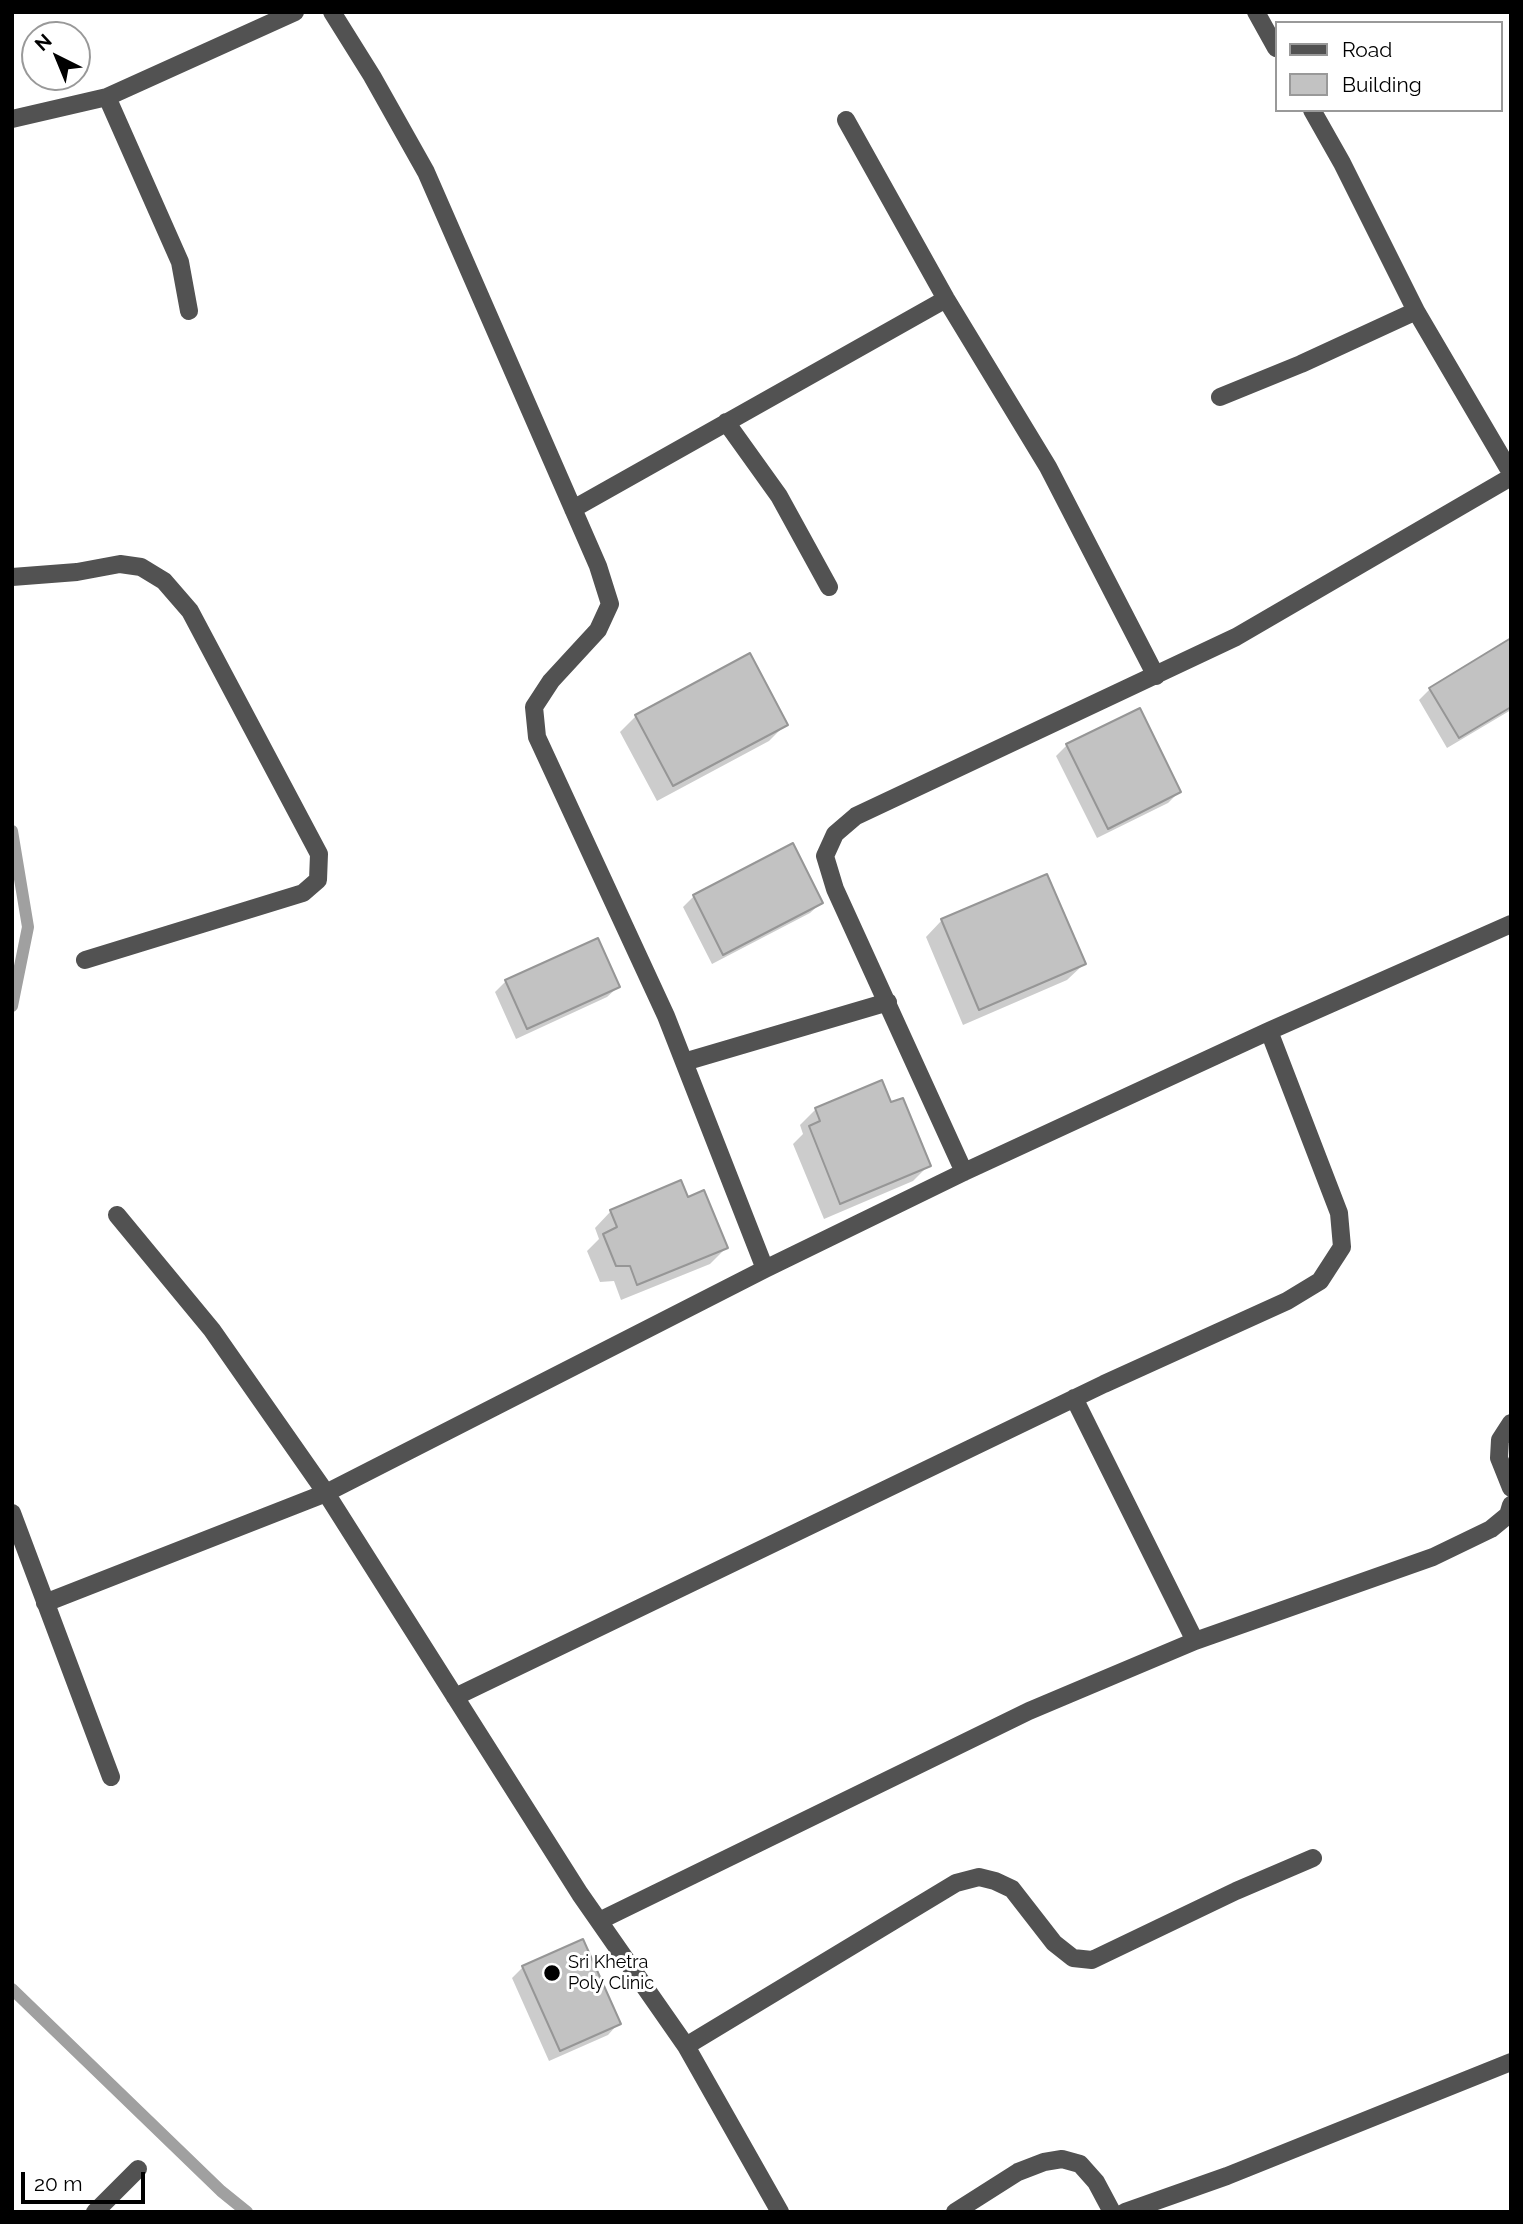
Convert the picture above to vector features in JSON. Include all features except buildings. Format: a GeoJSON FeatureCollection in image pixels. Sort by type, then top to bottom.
{"type":"FeatureCollection","features":[{"type":"Feature","properties":{"kind":"street"},"geometry":{"type":"LineString","coordinates":[[12,119],[107,97],[295,12]]}},
{"type":"Feature","properties":{"kind":"street"},"geometry":{"type":"LineString","coordinates":[[332,12],[426,172],[597,566],[610,604],[598,630],[551,681],[534,707],[537,737],[660,1003],[765,1269]]}},
{"type":"Feature","properties":{"kind":"street"},"geometry":{"type":"LineString","coordinates":[[1256,12],[1274,44]]}},
{"type":"Feature","properties":{"kind":"street"},"geometry":{"type":"LineString","coordinates":[[107,97],[180,262],[189,311]]}},
{"type":"Feature","properties":{"kind":"street"},"geometry":{"type":"LineString","coordinates":[[964,1172],[835,889],[825,856],[835,834],[856,816],[1236,637],[1511,475],[1416,311],[1342,163],[1313,112]]}},
{"type":"Feature","properties":{"kind":"street"},"geometry":{"type":"LineString","coordinates":[[846,120],[946,299],[1048,467],[1156,676]]}},
{"type":"Feature","properties":{"kind":"street"},"geometry":{"type":"LineString","coordinates":[[573,509],[946,299]]}},
{"type":"Feature","properties":{"kind":"street"},"geometry":{"type":"LineString","coordinates":[[1220,397],[1301,364],[1416,311]]}},
{"type":"Feature","properties":{"kind":"street"},"geometry":{"type":"LineString","coordinates":[[726,422],[779,496],[829,587]]}},
{"type":"Feature","properties":{"kind":"street"},"geometry":{"type":"LineString","coordinates":[[12,577],[76,572],[120,564],[141,567],[164,581],[190,611],[319,855],[318,880],[303,893],[85,960]]}},
{"type":"Feature","properties":{"kind":"street"},"geometry":{"type":"LineString","coordinates":[[45,1603],[326,1493],[765,1269],[964,1172],[1269,1031],[1511,924]]}},
{"type":"Feature","properties":{"kind":"street"},"geometry":{"type":"LineString","coordinates":[[684,1062],[888,1002]]}},
{"type":"Feature","properties":{"kind":"street"},"geometry":{"type":"LineString","coordinates":[[455,1697],[1073,1398],[1287,1301],[1320,1281],[1342,1247],[1339,1213],[1269,1031]]}},
{"type":"Feature","properties":{"kind":"street"},"geometry":{"type":"LineString","coordinates":[[117,1215],[212,1330],[326,1493],[580,1894],[685,2046],[780,2212]]}},
{"type":"Feature","properties":{"kind":"street"},"geometry":{"type":"LineString","coordinates":[[1073,1398],[1195,1642]]}},
{"type":"Feature","properties":{"kind":"street"},"geometry":{"type":"LineString","coordinates":[[1511,1423],[1500,1440],[1499,1458],[1511,1488]]}},
{"type":"Feature","properties":{"kind":"street"},"geometry":{"type":"LineString","coordinates":[[599,1921],[1029,1711],[1195,1642],[1433,1557],[1490,1529],[1508,1515],[1511,1505]]}},
{"type":"Feature","properties":{"kind":"street"},"geometry":{"type":"LineString","coordinates":[[12,1513],[111,1777]]}},
{"type":"Feature","properties":{"kind":"street"},"geometry":{"type":"LineString","coordinates":[[685,2046],[956,1883],[979,1877],[1012,1889],[1054,1943],[1073,1958],[1093,1960],[1236,1891],[1313,1858]]}},
{"type":"Feature","properties":{"kind":"street"},"geometry":{"type":"LineString","coordinates":[[1125,2212],[1227,2176],[1511,2062]]}},
{"type":"Feature","properties":{"kind":"street"},"geometry":{"type":"LineString","coordinates":[[955,2212],[1017,2172],[1044,2162],[1062,2159],[1080,2164],[1096,2182],[1112,2212]]}},
{"type":"Feature","properties":{"kind":"street"},"geometry":{"type":"LineString","coordinates":[[95,2212],[138,2169]]}},
{"type":"Feature","properties":{"kind":"waterway"},"geometry":{"type":"LineString","coordinates":[[12,831],[28,927],[12,1006]]}},
{"type":"Feature","properties":{"kind":"waterway"},"geometry":{"type":"LineString","coordinates":[[12,1989],[221,2191],[247,2212]]}},
{"type":"Feature","properties":{"kind":"place","name":"Sri Khetra Poly Clinic"},"geometry":{"type":"Point","coordinates":[552,1973]}}]}
